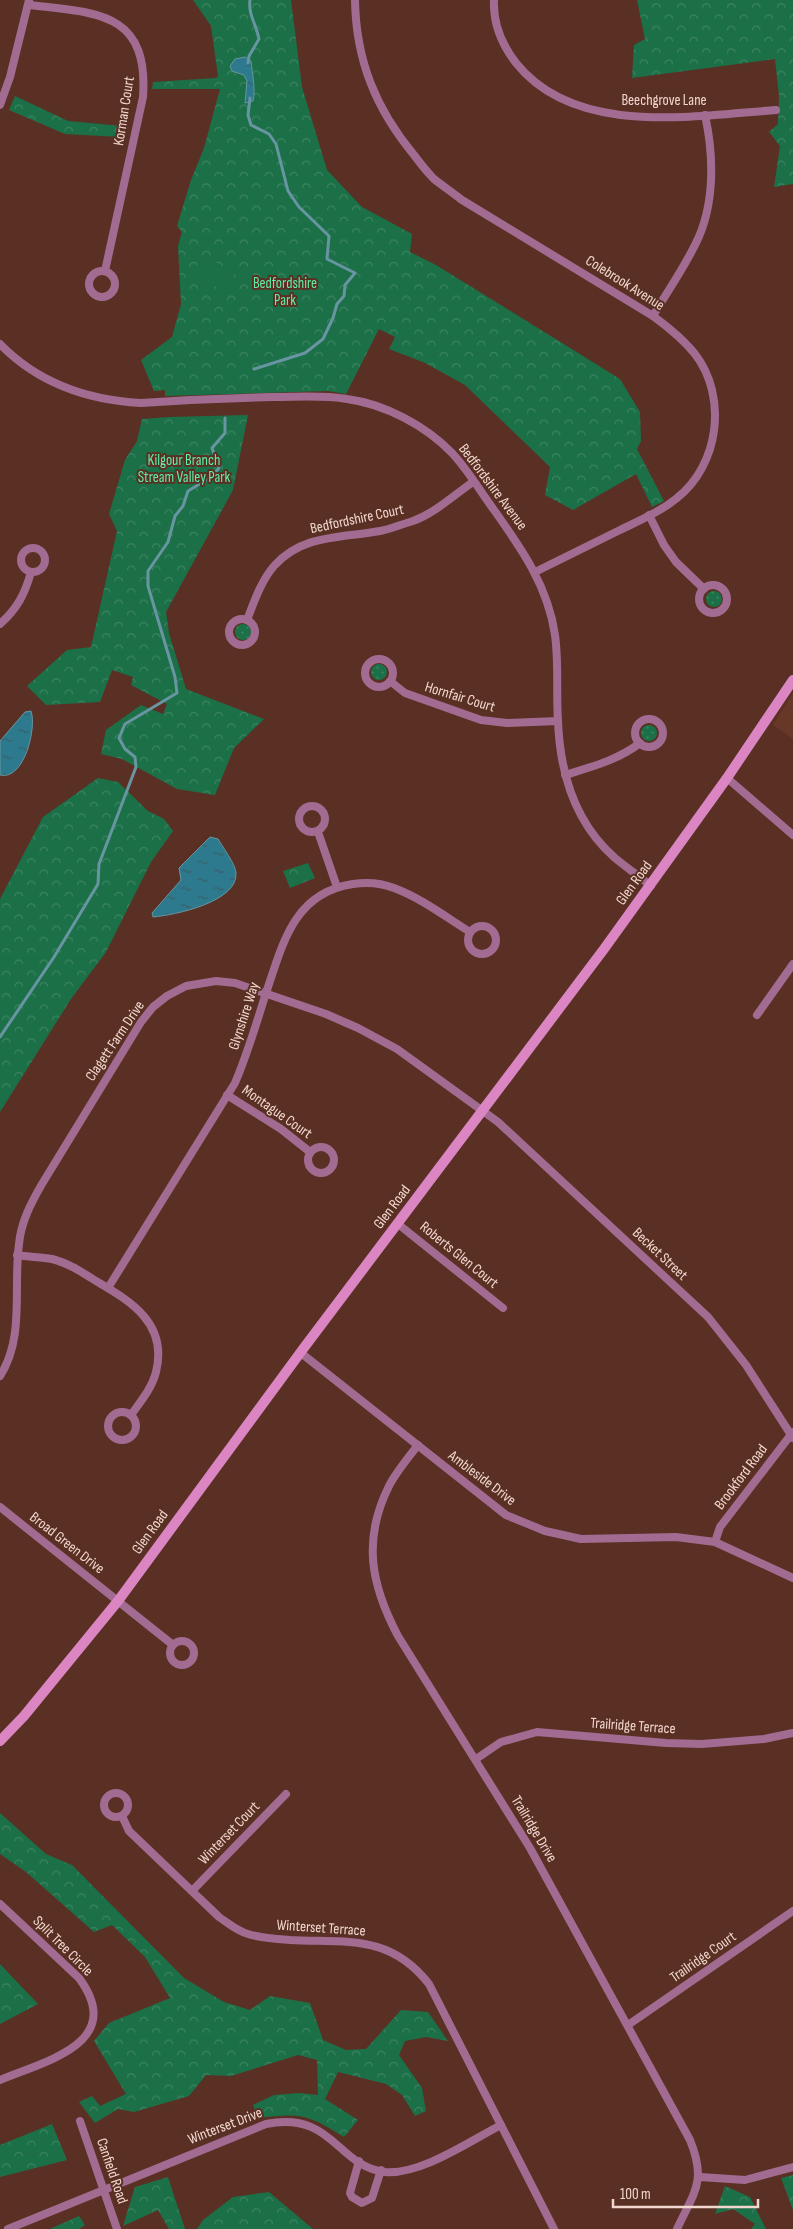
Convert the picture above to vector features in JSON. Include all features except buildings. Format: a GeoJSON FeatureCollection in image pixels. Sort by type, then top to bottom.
{"type":"FeatureCollection","features":[{"type":"Feature","properties":{"kind":"main road","name":"Glen Road"},"geometry":{"type":"LineString","coordinates":[[0,1741],[24,1716],[118,1601],[301,1353],[651,886],[793,680]]}},
{"type":"Feature","properties":{"kind":"street","name":"Colebrook Avenue"},"geometry":{"type":"LineString","coordinates":[[356,0],[359,45],[365,68],[380,103],[393,130],[433,178],[462,200],[653,316],[675,333],[695,355],[704,369],[710,384],[715,408],[715,430],[708,454],[691,484],[677,498],[649,516],[535,572]]}},
{"type":"Feature","properties":{"kind":"street","name":"Beechgrove Lane"},"geometry":{"type":"LineString","coordinates":[[494,0],[497,30],[510,55],[528,78],[568,102],[597,111],[634,117],[776,110]]}},
{"type":"Feature","properties":{"kind":"street"},"geometry":{"type":"LineString","coordinates":[[0,105],[10,77],[29,2]]}},
{"type":"Feature","properties":{"kind":"street","name":"Korman Court"},"geometry":{"type":"LineString","coordinates":[[29,2],[91,12],[117,24],[139,48],[144,73],[143,97],[105,271]]}},
{"type":"Feature","properties":{"kind":"street"},"geometry":{"type":"LineString","coordinates":[[653,316],[696,243],[710,201],[710,165],[705,115]]}},
{"type":"Feature","properties":{"kind":"street","name":"Bedfordshire Avenue"},"geometry":{"type":"LineString","coordinates":[[0,344],[14,359],[38,376],[66,388],[118,401],[141,402],[308,396],[349,399],[378,407],[399,416],[436,440],[452,453],[522,550],[535,572],[548,605],[555,635],[559,749],[565,775],[578,811],[591,831],[614,857],[651,886]]}},
{"type":"Feature","properties":{"kind":"street","name":"Bedfordshire Court"},"geometry":{"type":"LineString","coordinates":[[247,620],[262,586],[274,566],[293,550],[316,539],[381,531],[415,520],[446,502],[473,482]]}},
{"type":"Feature","properties":{"kind":"street"},"geometry":{"type":"LineString","coordinates":[[649,516],[664,545],[676,562],[704,588]]}},
{"type":"Feature","properties":{"kind":"street"},"geometry":{"type":"LineString","coordinates":[[0,624],[16,608],[25,594],[30,572]]}},
{"type":"Feature","properties":{"kind":"street","name":"Hornfair Court"},"geometry":{"type":"LineString","coordinates":[[390,681],[405,693],[481,720],[508,723],[558,721]]}},
{"type":"Feature","properties":{"kind":"street"},"geometry":{"type":"LineString","coordinates":[[565,775],[595,766],[628,752],[640,743]]}},
{"type":"Feature","properties":{"kind":"street"},"geometry":{"type":"LineString","coordinates":[[727,778],[793,835]]}},
{"type":"Feature","properties":{"kind":"street"},"geometry":{"type":"LineString","coordinates":[[318,832],[337,886]]}},
{"type":"Feature","properties":{"kind":"street","name":"Glynshire Way"},"geometry":{"type":"LineString","coordinates":[[108,1288],[227,1095],[243,1063],[282,945],[298,916],[310,902],[337,886],[361,883],[376,884],[394,888],[411,896],[470,932]]}},
{"type":"Feature","properties":{"kind":"street"},"geometry":{"type":"LineString","coordinates":[[757,1015],[793,964]]}},
{"type":"Feature","properties":{"kind":"street","name":"Clagett Farm Drive"},"geometry":{"type":"LineString","coordinates":[[0,1376],[13,1347],[16,1323],[17,1255],[22,1228],[29,1207],[136,1028],[153,1007],[167,996],[200,982],[216,981],[235,984],[266,993],[326,1014],[366,1032],[396,1049],[483,1112]]}},
{"type":"Feature","properties":{"kind":"street","name":"Montague Court"},"geometry":{"type":"LineString","coordinates":[[227,1095],[281,1129],[310,1152]]}},
{"type":"Feature","properties":{"kind":"street","name":"Becket Street"},"geometry":{"type":"LineString","coordinates":[[483,1112],[498,1122],[708,1317],[746,1365],[792,1435]]}},
{"type":"Feature","properties":{"kind":"street","name":"Roberts Glen Court"},"geometry":{"type":"LineString","coordinates":[[398,1224],[503,1308]]}},
{"type":"Feature","properties":{"kind":"street"},"geometry":{"type":"LineString","coordinates":[[17,1255],[60,1262],[108,1288],[141,1312],[148,1321],[157,1341],[156,1372],[150,1388],[131,1415]]}},
{"type":"Feature","properties":{"kind":"street","name":"Ambleside Drive"},"geometry":{"type":"LineString","coordinates":[[301,1353],[506,1515],[545,1531],[581,1539],[676,1537],[715,1542],[793,1578]]}},
{"type":"Feature","properties":{"kind":"street","name":"Brookford Road"},"geometry":{"type":"LineString","coordinates":[[715,1542],[720,1527],[792,1435]]}},
{"type":"Feature","properties":{"kind":"street","name":"Trailridge Drive"},"geometry":{"type":"LineString","coordinates":[[418,1445],[389,1485],[377,1515],[371,1551],[375,1581],[384,1610],[398,1636],[530,1848],[690,2140],[695,2151],[700,2177]]}},
{"type":"Feature","properties":{"kind":"street","name":"Broad Green Drive"},"geometry":{"type":"LineString","coordinates":[[0,1507],[173,1646]]}},
{"type":"Feature","properties":{"kind":"street","name":"Trailridge Terrace"},"geometry":{"type":"LineString","coordinates":[[476,1759],[501,1742],[537,1732],[666,1743],[702,1744],[764,1739],[793,1732]]}},
{"type":"Feature","properties":{"kind":"street","name":"Winterset Court"},"geometry":{"type":"LineString","coordinates":[[192,1892],[286,1794]]}},
{"type":"Feature","properties":{"kind":"street","name":"Winterset Terrace"},"geometry":{"type":"LineString","coordinates":[[122,1816],[129,1831],[218,1917],[235,1928],[249,1934],[276,1939],[368,1944],[396,1953],[417,1968],[430,1984],[554,2229]]}},
{"type":"Feature","properties":{"kind":"street","name":"Split Tree Circle"},"geometry":{"type":"LineString","coordinates":[[0,1904],[79,1978],[86,1988],[92,2004],[93,2016],[90,2030],[80,2044],[62,2054],[0,2080]]}},
{"type":"Feature","properties":{"kind":"street","name":"Trailridge Court"},"geometry":{"type":"LineString","coordinates":[[628,2025],[793,1911]]}},
{"type":"Feature","properties":{"kind":"street","name":"Canfield Road"},"geometry":{"type":"LineString","coordinates":[[80,2121],[117,2229]]}},
{"type":"Feature","properties":{"kind":"street","name":"Winterset Drive"},"geometry":{"type":"LineString","coordinates":[[8,2229],[257,2127],[277,2122],[301,2123],[318,2130],[359,2161],[381,2170],[401,2171],[416,2167],[501,2125]]}},
{"type":"Feature","properties":{"kind":"street"},"geometry":{"type":"LineString","coordinates":[[359,2161],[350,2193],[352,2197],[362,2203],[372,2198],[381,2170]]}},
{"type":"Feature","properties":{"kind":"street"},"geometry":{"type":"LineString","coordinates":[[677,2229],[689,2206],[700,2177],[745,2180],[793,2167]]}},
{"type":"Feature","properties":{"kind":"shaded area"},"geometry":{"type":"Polygon","coordinates":[[[793,693],[793,739],[773,725],[793,693]]]}},
{"type":"Feature","properties":{"kind":"green space","name":"Bedfordshire Park"},"geometry":{"type":"Polygon","coordinates":[[[193,0],[291,0],[302,87],[327,170],[362,207],[412,234],[410,252],[436,265],[620,379],[640,412],[641,441],[637,449],[664,501],[652,507],[636,474],[573,510],[545,495],[550,467],[465,385],[425,363],[389,349],[395,337],[379,329],[346,394],[328,391],[165,396],[165,390],[154,391],[141,360],[172,337],[181,304],[178,246],[182,232],[177,226],[191,180],[204,148],[220,89],[152,89],[153,82],[216,78],[218,76],[211,26],[193,0]]]}},
{"type":"Feature","properties":{"kind":"green space"},"geometry":{"type":"Polygon","coordinates":[[[637,0],[793,0],[793,184],[774,187],[780,146],[769,132],[778,124],[779,96],[775,59],[632,78],[634,45],[645,39],[637,0]]]}},
{"type":"Feature","properties":{"kind":"green space"},"geometry":{"type":"Polygon","coordinates":[[[15,96],[68,121],[122,126],[120,137],[65,134],[9,110],[15,96]]]}},
{"type":"Feature","properties":{"kind":"green space"},"geometry":{"type":"Polygon","coordinates":[[[203,255],[235,273],[225,292],[193,273],[203,255]]]}},
{"type":"Feature","properties":{"kind":"green space","name":"Kilgour Branch Stream Valley Park"},"geometry":{"type":"Polygon","coordinates":[[[248,415],[233,490],[166,612],[169,633],[186,689],[264,719],[234,748],[215,795],[177,789],[122,759],[101,754],[106,730],[141,705],[163,714],[167,704],[131,685],[133,677],[112,670],[100,702],[46,705],[27,686],[67,650],[91,647],[117,531],[109,514],[125,460],[137,441],[142,419],[248,415]]]}},
{"type":"Feature","properties":{"kind":"green space"},"geometry":{"type":"Polygon","coordinates":[[[711,591],[717,591],[722,596],[720,605],[711,607],[706,602],[706,596],[711,591]]]}},
{"type":"Feature","properties":{"kind":"green space"},"geometry":{"type":"Polygon","coordinates":[[[243,624],[249,626],[251,632],[249,638],[243,640],[237,638],[235,632],[237,626],[243,624]]]}},
{"type":"Feature","properties":{"kind":"green space"},"geometry":{"type":"Polygon","coordinates":[[[376,664],[382,664],[387,669],[385,678],[376,680],[371,675],[371,669],[376,664]]]}},
{"type":"Feature","properties":{"kind":"green space"},"geometry":{"type":"Polygon","coordinates":[[[646,725],[652,725],[657,730],[655,739],[646,741],[641,736],[641,730],[646,725]]]}},
{"type":"Feature","properties":{"kind":"green space"},"geometry":{"type":"Polygon","coordinates":[[[98,778],[118,782],[148,811],[164,819],[173,831],[151,862],[106,952],[71,999],[0,1112],[0,899],[43,817],[98,778]]]}},
{"type":"Feature","properties":{"kind":"green space"},"geometry":{"type":"Polygon","coordinates":[[[308,863],[315,878],[290,888],[283,871],[308,863]]]}},
{"type":"Feature","properties":{"kind":"green space"},"geometry":{"type":"Polygon","coordinates":[[[0,1813],[46,1854],[72,1865],[184,1978],[224,2002],[250,2010],[270,1996],[310,2003],[323,2040],[346,2050],[366,2049],[401,2010],[428,2012],[448,2041],[426,2037],[405,2041],[399,2055],[422,2088],[426,2111],[415,2116],[402,2095],[386,2084],[338,2072],[325,2099],[358,2120],[344,2137],[321,2124],[303,2117],[258,2118],[253,2105],[274,2095],[299,2093],[318,2095],[317,2060],[298,2055],[231,2076],[206,2075],[189,2096],[134,2112],[118,2109],[95,2123],[79,2102],[92,2096],[100,2106],[126,2094],[94,2041],[109,2023],[170,1998],[145,1957],[112,1925],[94,1932],[26,1872],[0,1854],[0,1813]]]}},
{"type":"Feature","properties":{"kind":"green space"},"geometry":{"type":"Polygon","coordinates":[[[0,1964],[38,2004],[0,2024],[0,1964]]]}},
{"type":"Feature","properties":{"kind":"green space"},"geometry":{"type":"Polygon","coordinates":[[[52,2124],[67,2160],[0,2177],[0,2145],[52,2124]]]}},
{"type":"Feature","properties":{"kind":"green space"},"geometry":{"type":"Polygon","coordinates":[[[793,2175],[793,2210],[781,2178],[793,2175]]]}},
{"type":"Feature","properties":{"kind":"green space"},"geometry":{"type":"Polygon","coordinates":[[[168,2177],[185,2229],[169,2229],[158,2210],[123,2226],[135,2187],[168,2177]]]}},
{"type":"Feature","properties":{"kind":"green space"},"geometry":{"type":"Polygon","coordinates":[[[725,2186],[750,2197],[766,2229],[751,2229],[755,2224],[733,2209],[715,2214],[725,2186]]]}},
{"type":"Feature","properties":{"kind":"green space"},"geometry":{"type":"Polygon","coordinates":[[[269,2192],[313,2229],[197,2229],[203,2220],[233,2197],[269,2192]]]}},
{"type":"Feature","properties":{"kind":"green space"},"geometry":{"type":"Polygon","coordinates":[[[79,2216],[85,2225],[79,2229],[50,2229],[79,2216]]]}},
{"type":"Feature","properties":{"kind":"water"},"geometry":{"type":"Polygon","coordinates":[[[245,57],[251,61],[254,92],[253,101],[245,103],[247,81],[244,75],[232,71],[230,66],[235,59],[245,57]]]}},
{"type":"Feature","properties":{"kind":"water"},"geometry":{"type":"Polygon","coordinates":[[[31,711],[32,729],[27,752],[16,770],[8,775],[0,775],[0,741],[25,712],[31,711]]]}},
{"type":"Feature","properties":{"kind":"water"},"geometry":{"type":"Polygon","coordinates":[[[210,837],[218,839],[231,861],[236,873],[234,883],[227,892],[204,905],[153,917],[152,913],[181,880],[179,868],[210,837]]]}},
{"type":"Feature","properties":{"kind":"waterway"},"geometry":{"type":"LineString","coordinates":[[248,63],[249,56],[259,39],[251,15],[250,0]]}},
{"type":"Feature","properties":{"kind":"waterway"},"geometry":{"type":"LineString","coordinates":[[250,98],[248,115],[251,125],[269,134],[276,144],[288,191],[299,207],[329,236],[327,259],[355,273],[345,285],[344,296],[337,304],[323,339],[305,353],[254,369]]}},
{"type":"Feature","properties":{"kind":"waterway"},"geometry":{"type":"LineString","coordinates":[[0,1037],[54,957],[98,884],[99,864],[136,767],[135,757],[125,749],[119,738],[125,724],[177,693],[175,677],[148,586],[148,571],[168,542],[175,516],[183,506],[188,491],[211,477],[219,468],[212,448],[225,433],[225,418]]}}]}
